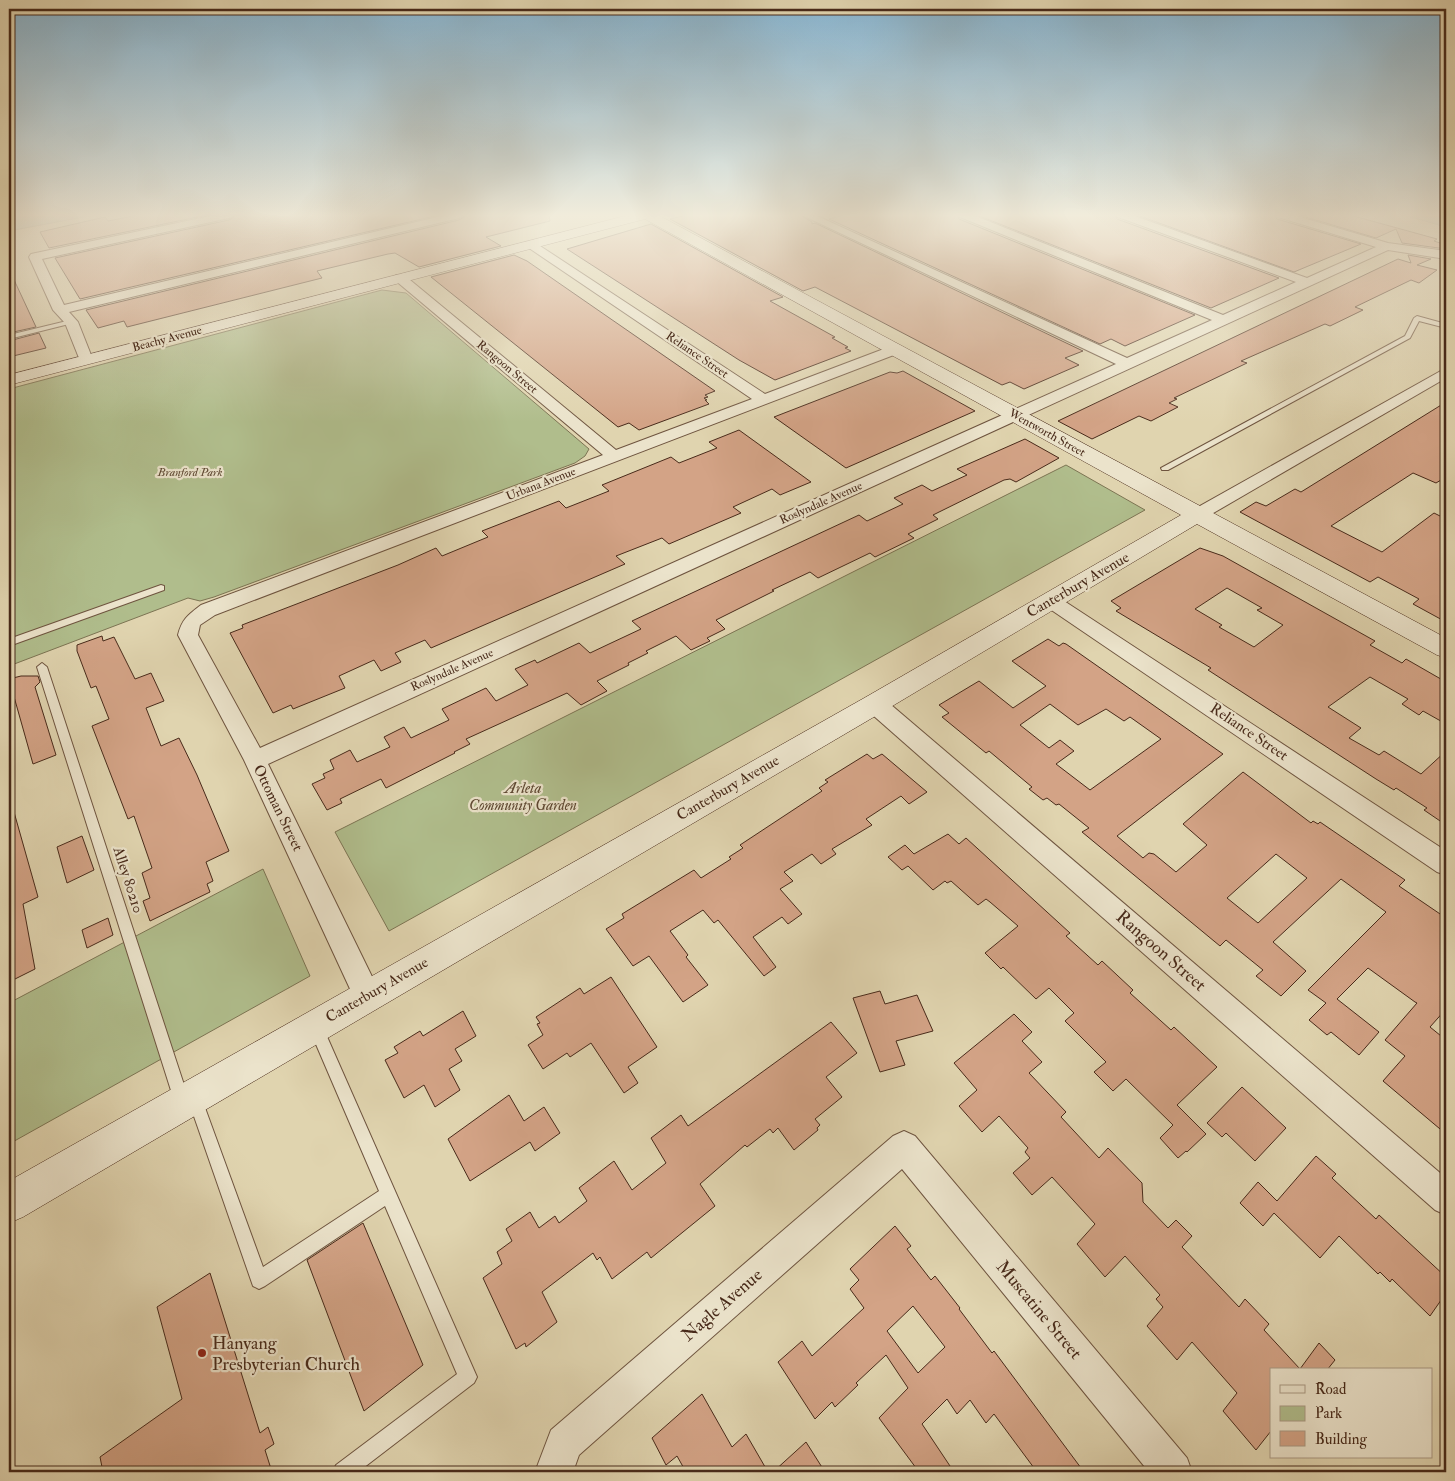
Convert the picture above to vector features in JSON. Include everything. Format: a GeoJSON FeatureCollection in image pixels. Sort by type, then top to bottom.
{"type":"FeatureCollection","features":[{"type":"Feature","properties":{"kind":"street"},"geometry":{"type":"LineString","coordinates":[[48,284],[60,310],[71,322],[86,360]]}},
{"type":"Feature","properties":{"kind":"street"},"geometry":{"type":"LineString","coordinates":[[60,310],[169,284]]}},
{"type":"Feature","properties":{"kind":"street","name":"Beachy Avenue"},"geometry":{"type":"LineString","coordinates":[[9,380],[377,284]]}},
{"type":"Feature","properties":{"kind":"street","name":"Rangoon Street"},"geometry":{"type":"LineString","coordinates":[[407,284],[614,456]]}},
{"type":"Feature","properties":{"kind":"street","name":"Reliance Street"},"geometry":{"type":"LineString","coordinates":[[590,284],[764,400]]}},
{"type":"Feature","properties":{"kind":"street","name":"Wentworth Street"},"geometry":{"type":"LineString","coordinates":[[774,284],[1446,649]]}},
{"type":"Feature","properties":{"kind":"street"},"geometry":{"type":"LineString","coordinates":[[956,284],[1126,363]]}},
{"type":"Feature","properties":{"kind":"street"},"geometry":{"type":"LineString","coordinates":[[1134,284],[1223,320]]}},
{"type":"Feature","properties":{"kind":"street","name":"Roslyndale Avenue"},"geometry":{"type":"LineString","coordinates":[[255,760],[1303,284]]}},
{"type":"Feature","properties":{"kind":"street","name":"Urbana Avenue"},"geometry":{"type":"LineString","coordinates":[[191,622],[208,610],[894,350]]}},
{"type":"Feature","properties":{"kind":"street","name":"Canterbury Avenue"},"geometry":{"type":"LineString","coordinates":[[9,1203],[875,704],[1197,515],[1446,372]]}},
{"type":"Feature","properties":{"kind":"street","name":"Reliance Street"},"geometry":{"type":"LineString","coordinates":[[1052,600],[1446,864]]}},
{"type":"Feature","properties":{"kind":"street","name":"Ottoman Street"},"geometry":{"type":"LineString","coordinates":[[191,622],[188,635],[255,760],[367,995]]}},
{"type":"Feature","properties":{"kind":"street","name":"Rangoon Street"},"geometry":{"type":"LineString","coordinates":[[875,704],[1446,1199]]}},
{"type":"Feature","properties":{"kind":"street","name":"Nagle Avenue"},"geometry":{"type":"LineString","coordinates":[[554,1472],[564,1443],[904,1147]]}},
{"type":"Feature","properties":{"kind":"street","name":"Muscatine Street"},"geometry":{"type":"LineString","coordinates":[[904,1147],[1173,1472]]}},
{"type":"Feature","properties":{"kind":"lane"},"geometry":{"type":"LineString","coordinates":[[1165,468],[1408,337],[1417,318],[1446,326]]}},
{"type":"Feature","properties":{"kind":"lane"},"geometry":{"type":"LineString","coordinates":[[9,337],[71,322]]}},
{"type":"Feature","properties":{"kind":"lane"},"geometry":{"type":"LineString","coordinates":[[9,643],[161,588]]}},
{"type":"Feature","properties":{"kind":"lane","name":"Alley 80210"},"geometry":{"type":"LineString","coordinates":[[42,667],[189,1100],[259,1280],[388,1194]]}},
{"type":"Feature","properties":{"kind":"lane"},"geometry":{"type":"LineString","coordinates":[[315,1026],[468,1378],[343,1472]]}},
{"type":"Feature","properties":{"kind":"green space","name":"Branford Park"},"geometry":{"type":"Polygon","coordinates":[[[382,290],[406,293],[589,449],[585,456],[575,463],[214,597],[200,601],[188,598],[9,666],[9,389],[382,290]]]}},
{"type":"Feature","properties":{"kind":"green space","name":"Arleta Community Garden"},"geometry":{"type":"Polygon","coordinates":[[[1066,465],[1145,510],[389,931],[335,832],[1066,465]]]}},
{"type":"Feature","properties":{"kind":"green space"},"geometry":{"type":"Polygon","coordinates":[[[263,869],[310,976],[9,1144],[9,1003],[263,869]]]}},
{"type":"Feature","properties":{"kind":"building"},"geometry":{"type":"Polygon","coordinates":[[[9,284],[16,284],[36,327],[9,333],[9,284]]]}},
{"type":"Feature","properties":{"kind":"building"},"geometry":{"type":"Polygon","coordinates":[[[71,284],[144,284],[80,299],[71,284]]]}},
{"type":"Feature","properties":{"kind":"building"},"geometry":{"type":"Polygon","coordinates":[[[193,284],[298,284],[127,327],[124,321],[98,328],[86,310],[193,284]]]}},
{"type":"Feature","properties":{"kind":"building"},"geometry":{"type":"Polygon","coordinates":[[[440,284],[560,284],[715,391],[705,395],[708,397],[704,398],[709,404],[639,430],[629,423],[618,427],[440,284]]]}},
{"type":"Feature","properties":{"kind":"building"},"geometry":{"type":"Polygon","coordinates":[[[621,284],[760,284],[783,297],[770,301],[835,337],[832,338],[848,347],[845,348],[851,351],[775,380],[739,360],[621,284]]]}},
{"type":"Feature","properties":{"kind":"building"},"geometry":{"type":"Polygon","coordinates":[[[790,284],[943,284],[1083,351],[1065,358],[1079,365],[1024,389],[1010,382],[1002,385],[815,287],[803,291],[790,284]]]}},
{"type":"Feature","properties":{"kind":"building"},"geometry":{"type":"Polygon","coordinates":[[[970,284],[1119,284],[1195,315],[1125,346],[1111,339],[1100,344],[970,284]]]}},
{"type":"Feature","properties":{"kind":"building"},"geometry":{"type":"Polygon","coordinates":[[[1151,284],[1265,284],[1211,308],[1151,284]]]}},
{"type":"Feature","properties":{"kind":"building"},"geometry":{"type":"Polygon","coordinates":[[[1345,284],[1402,284],[1355,307],[1363,310],[1330,326],[1325,324],[1241,361],[1247,363],[1174,398],[1177,399],[1169,403],[1178,407],[1151,421],[1139,416],[1092,439],[1058,421],[1345,284]]]}},
{"type":"Feature","properties":{"kind":"building"},"geometry":{"type":"Polygon","coordinates":[[[39,333],[46,348],[9,357],[9,341],[39,333]]]}},
{"type":"Feature","properties":{"kind":"building"},"geometry":{"type":"Polygon","coordinates":[[[903,371],[975,411],[846,468],[774,417],[890,372],[897,373],[903,371]]]}},
{"type":"Feature","properties":{"kind":"building"},"geometry":{"type":"Polygon","coordinates":[[[1446,402],[1446,477],[1436,483],[1413,473],[1331,526],[1382,552],[1434,513],[1446,519],[1446,622],[1413,604],[1419,599],[1378,577],[1370,582],[1240,512],[1256,502],[1266,506],[1295,489],[1301,492],[1446,402]]]}},
{"type":"Feature","properties":{"kind":"building"},"geometry":{"type":"Polygon","coordinates":[[[739,430],[811,482],[780,495],[772,489],[733,507],[741,513],[669,544],[662,538],[616,556],[625,564],[431,648],[425,640],[395,653],[401,662],[381,671],[374,660],[339,676],[345,688],[293,709],[291,705],[273,713],[230,633],[243,628],[242,625],[398,565],[436,548],[442,556],[488,537],[482,531],[559,501],[566,508],[609,491],[602,485],[671,457],[679,463],[717,448],[709,442],[739,430]]]}},
{"type":"Feature","properties":{"kind":"building"},"geometry":{"type":"Polygon","coordinates":[[[1025,439],[1059,458],[1016,482],[1010,479],[1004,480],[933,515],[938,519],[908,534],[914,538],[875,557],[870,553],[818,578],[810,572],[772,590],[774,591],[716,620],[725,629],[707,638],[710,641],[691,650],[676,636],[646,651],[648,653],[628,663],[629,665],[597,681],[607,691],[581,705],[567,693],[466,739],[470,744],[386,788],[381,779],[340,799],[342,803],[327,810],[312,784],[325,778],[323,774],[334,769],[330,760],[350,750],[357,762],[390,747],[384,737],[404,727],[411,738],[449,720],[442,709],[486,688],[496,701],[528,685],[515,669],[535,660],[537,663],[579,643],[590,653],[641,629],[632,621],[859,515],[867,521],[903,504],[894,498],[922,485],[932,491],[967,475],[957,469],[1025,439]]]}},
{"type":"Feature","properties":{"kind":"building"},"geometry":{"type":"Polygon","coordinates":[[[1200,548],[1223,556],[1375,641],[1370,645],[1402,663],[1406,659],[1446,682],[1446,724],[1423,711],[1419,715],[1402,704],[1408,699],[1370,677],[1328,707],[1361,728],[1349,738],[1379,755],[1384,751],[1421,774],[1446,751],[1446,825],[1424,810],[1427,808],[1396,788],[1394,790],[1376,779],[1208,670],[1211,668],[1116,611],[1121,608],[1111,601],[1200,548]],[[1227,588],[1195,609],[1222,625],[1219,627],[1254,647],[1283,625],[1257,610],[1262,608],[1227,588]]]}},
{"type":"Feature","properties":{"kind":"building"},"geometry":{"type":"Polygon","coordinates":[[[102,636],[103,641],[114,637],[135,679],[151,673],[164,701],[146,708],[161,746],[179,738],[229,851],[206,862],[213,881],[207,884],[210,892],[150,921],[143,901],[150,898],[142,873],[152,868],[134,816],[128,819],[92,726],[109,719],[96,686],[91,688],[77,651],[77,645],[102,636]]]}},
{"type":"Feature","properties":{"kind":"building"},"geometry":{"type":"Polygon","coordinates":[[[1048,639],[1059,646],[1063,643],[1066,644],[1223,754],[1117,836],[1143,858],[1149,853],[1154,854],[1176,872],[1207,845],[1183,824],[1243,772],[1311,823],[1313,821],[1318,824],[1320,822],[1405,880],[1399,886],[1446,918],[1446,1009],[1430,1027],[1446,1040],[1446,1134],[1383,1081],[1405,1056],[1385,1040],[1417,1003],[1368,968],[1337,999],[1379,1032],[1359,1055],[1331,1032],[1327,1035],[1309,1020],[1326,1003],[1308,990],[1386,912],[1341,879],[1273,942],[1306,971],[1281,996],[1256,976],[1263,970],[1226,940],[1220,946],[1082,832],[1089,828],[1059,804],[1056,805],[1047,798],[1043,800],[1029,789],[1032,787],[989,751],[986,753],[942,717],[949,713],[939,705],[979,681],[1013,708],[1046,686],[1012,661],[1048,639]],[[1050,704],[1020,725],[1049,748],[1060,740],[1074,751],[1056,764],[1090,790],[1161,739],[1130,717],[1124,721],[1106,709],[1078,725],[1050,704]],[[1276,854],[1227,898],[1258,923],[1307,878],[1276,854]]]}},
{"type":"Feature","properties":{"kind":"building"},"geometry":{"type":"Polygon","coordinates":[[[21,676],[38,676],[40,682],[35,687],[56,755],[33,764],[9,679],[21,676]]]}},
{"type":"Feature","properties":{"kind":"building"},"geometry":{"type":"Polygon","coordinates":[[[867,754],[873,759],[882,754],[927,792],[909,804],[901,796],[866,819],[872,825],[832,849],[836,854],[821,864],[812,854],[784,872],[793,881],[780,889],[802,914],[788,924],[782,917],[753,937],[776,967],[764,976],[718,920],[714,923],[703,910],[670,931],[688,955],[686,957],[708,985],[683,1002],[649,956],[633,966],[606,929],[624,918],[622,914],[694,870],[701,878],[731,859],[729,857],[743,848],[740,845],[822,791],[819,788],[828,782],[825,780],[867,754]]]}},
{"type":"Feature","properties":{"kind":"building"},"geometry":{"type":"Polygon","coordinates":[[[9,812],[14,812],[38,897],[23,904],[35,969],[9,982],[9,812]]]}},
{"type":"Feature","properties":{"kind":"building"},"geometry":{"type":"Polygon","coordinates":[[[948,834],[959,844],[966,838],[1070,933],[1066,936],[1098,965],[1102,961],[1133,990],[1130,993],[1171,1030],[1174,1027],[1217,1067],[1177,1105],[1206,1134],[1187,1152],[1178,1158],[1160,1138],[1173,1125],[1126,1079],[1113,1091],[1094,1072],[1106,1062],[1065,1021],[1074,1013],[1049,988],[1036,999],[1003,967],[1001,969],[985,953],[1018,926],[986,899],[978,905],[951,881],[947,883],[945,881],[933,890],[908,866],[902,870],[888,857],[905,845],[914,854],[948,834]]]}},
{"type":"Feature","properties":{"kind":"building"},"geometry":{"type":"Polygon","coordinates":[[[82,836],[94,870],[67,883],[57,847],[82,836]]]}},
{"type":"Feature","properties":{"kind":"building"},"geometry":{"type":"Polygon","coordinates":[[[108,918],[113,935],[87,948],[82,930],[108,918]]]}},
{"type":"Feature","properties":{"kind":"building"},"geometry":{"type":"Polygon","coordinates":[[[611,977],[657,1047],[628,1067],[638,1083],[624,1093],[591,1043],[570,1057],[567,1053],[543,1069],[528,1045],[543,1035],[537,1024],[540,1023],[536,1017],[580,988],[584,994],[611,977]]]}},
{"type":"Feature","properties":{"kind":"building"},"geometry":{"type":"Polygon","coordinates":[[[880,991],[885,1004],[917,995],[933,1031],[896,1041],[905,1065],[880,1072],[853,998],[880,991]]]}},
{"type":"Feature","properties":{"kind":"building"},"geometry":{"type":"Polygon","coordinates":[[[463,1011],[476,1036],[455,1049],[462,1061],[449,1069],[460,1090],[435,1107],[424,1085],[404,1098],[385,1060],[398,1053],[394,1047],[420,1031],[423,1036],[463,1011]]]}},
{"type":"Feature","properties":{"kind":"building"},"geometry":{"type":"Polygon","coordinates":[[[1014,1014],[1032,1032],[1022,1041],[1042,1062],[1029,1073],[1066,1112],[1061,1117],[1099,1158],[1108,1148],[1142,1183],[1143,1202],[1168,1228],[1176,1220],[1192,1236],[1182,1247],[1239,1307],[1245,1299],[1269,1324],[1264,1330],[1299,1368],[1270,1368],[1270,1432],[1256,1450],[1223,1411],[1237,1393],[1192,1342],[1177,1360],[1147,1326],[1163,1307],[1156,1299],[1160,1295],[1125,1256],[1105,1277],[1077,1244],[1095,1224],[1052,1177],[1032,1195],[1013,1173],[1030,1158],[1025,1152],[1028,1148],[999,1116],[982,1132],[959,1106],[977,1090],[954,1063],[1014,1014]]]}},
{"type":"Feature","properties":{"kind":"building"},"geometry":{"type":"Polygon","coordinates":[[[831,1022],[857,1053],[826,1077],[842,1097],[815,1119],[820,1125],[817,1128],[818,1130],[794,1150],[778,1128],[773,1133],[770,1129],[747,1147],[745,1145],[700,1184],[715,1206],[651,1258],[647,1252],[612,1279],[600,1257],[597,1260],[593,1253],[542,1292],[557,1322],[526,1347],[525,1343],[516,1349],[483,1278],[502,1264],[497,1252],[512,1241],[506,1229],[530,1212],[539,1228],[555,1216],[559,1223],[587,1201],[579,1188],[614,1161],[632,1190],[666,1163],[651,1138],[681,1115],[688,1126],[831,1022]]]}},
{"type":"Feature","properties":{"kind":"building"},"geometry":{"type":"Polygon","coordinates":[[[1242,1087],[1286,1128],[1255,1161],[1226,1133],[1222,1137],[1207,1123],[1242,1087]]]}},
{"type":"Feature","properties":{"kind":"building"},"geometry":{"type":"Polygon","coordinates":[[[509,1095],[524,1121],[544,1107],[560,1133],[535,1151],[530,1142],[470,1181],[448,1139],[509,1095]]]}},
{"type":"Feature","properties":{"kind":"building"},"geometry":{"type":"Polygon","coordinates":[[[1316,1156],[1336,1174],[1332,1178],[1376,1219],[1379,1215],[1446,1277],[1446,1293],[1430,1316],[1392,1279],[1390,1282],[1380,1272],[1378,1274],[1339,1236],[1320,1258],[1274,1213],[1263,1226],[1240,1203],[1258,1182],[1277,1201],[1316,1156]]]}},
{"type":"Feature","properties":{"kind":"building"},"geometry":{"type":"Polygon","coordinates":[[[363,1223],[423,1365],[364,1411],[307,1260],[363,1223]]]}},
{"type":"Feature","properties":{"kind":"building"},"geometry":{"type":"Polygon","coordinates":[[[895,1226],[911,1246],[907,1249],[931,1280],[935,1276],[992,1353],[994,1351],[1084,1472],[1037,1472],[994,1414],[986,1423],[970,1400],[957,1414],[947,1399],[922,1424],[954,1472],[919,1472],[879,1418],[908,1388],[886,1355],[856,1383],[858,1385],[835,1407],[832,1402],[815,1419],[778,1362],[802,1341],[812,1356],[864,1308],[850,1289],[859,1280],[850,1269],[895,1226]],[[913,1306],[887,1331],[918,1373],[945,1347],[913,1306]]]}},
{"type":"Feature","properties":{"kind":"building","name":"Hanyang Presbyterian Church"},"geometry":{"type":"Polygon","coordinates":[[[210,1273],[260,1433],[268,1427],[274,1444],[265,1450],[272,1472],[103,1472],[100,1457],[182,1399],[157,1307],[210,1273]]]}},
{"type":"Feature","properties":{"kind":"building"},"geometry":{"type":"Polygon","coordinates":[[[1319,1343],[1335,1360],[1329,1368],[1301,1368],[1319,1343]]]}},
{"type":"Feature","properties":{"kind":"building"},"geometry":{"type":"Polygon","coordinates":[[[702,1394],[732,1447],[746,1434],[768,1472],[686,1472],[677,1456],[666,1465],[652,1438],[702,1394]]]}},
{"type":"Feature","properties":{"kind":"building"},"geometry":{"type":"Polygon","coordinates":[[[806,1442],[825,1472],[773,1472],[806,1442]]]}},
{"type":"Feature","properties":{"kind":"place","name":"Hanyang Presbyterian Church"},"geometry":{"type":"Point","coordinates":[202,1353]}}]}
